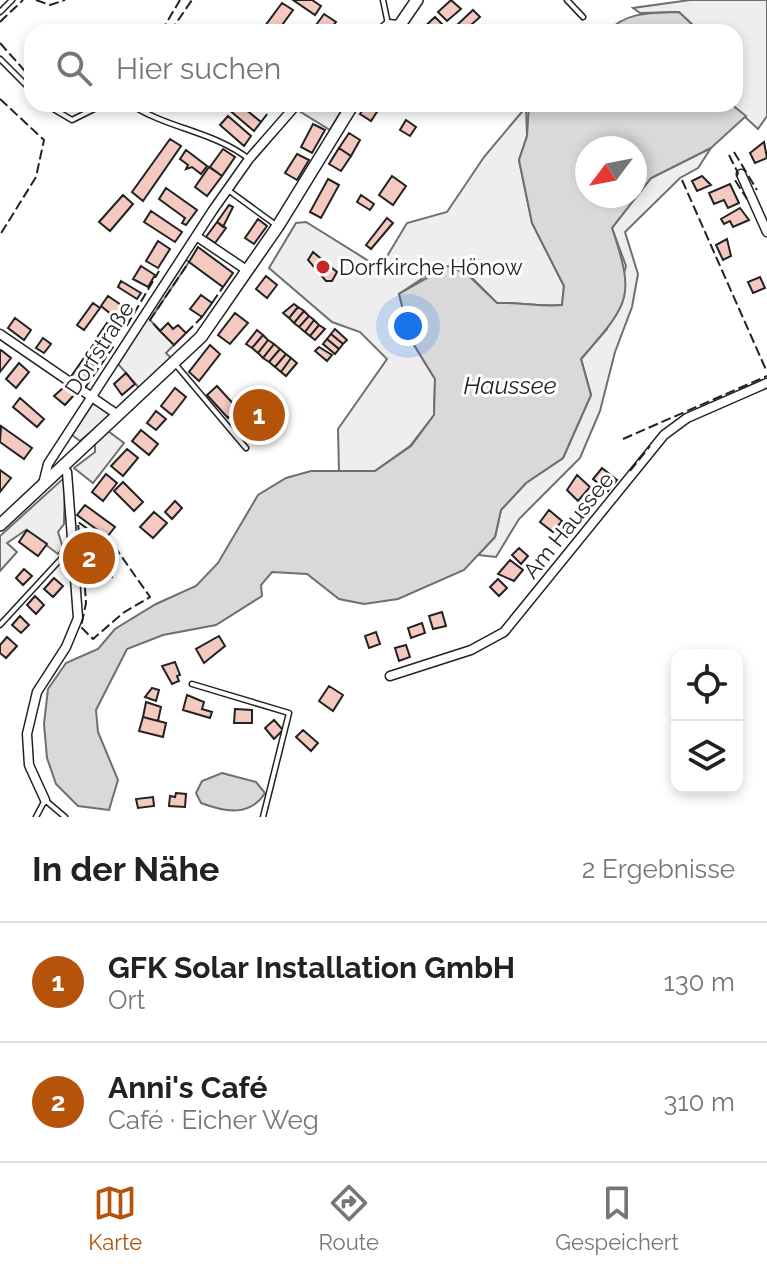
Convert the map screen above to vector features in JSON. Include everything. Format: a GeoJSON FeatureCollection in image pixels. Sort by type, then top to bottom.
{"type":"FeatureCollection","features":[{"type":"Feature","properties":{"kind":"main road"},"geometry":{"type":"LineString","coordinates":[[397,24],[417,0]]}},
{"type":"Feature","properties":{"kind":"main road","name":"Dorfstraße"},"geometry":{"type":"LineString","coordinates":[[0,525],[201,337],[278,226],[348,112]]}},
{"type":"Feature","properties":{"kind":"street","name":"Dorfstraße"},"geometry":{"type":"LineString","coordinates":[[42,486],[48,464],[196,236],[249,159],[290,112]]}},
{"type":"Feature","properties":{"kind":"street"},"geometry":{"type":"LineString","coordinates":[[741,174],[767,232]]}},
{"type":"Feature","properties":{"kind":"street"},"geometry":{"type":"LineString","coordinates":[[196,236],[248,271]]}},
{"type":"Feature","properties":{"kind":"street"},"geometry":{"type":"LineString","coordinates":[[0,334],[118,415]]}},
{"type":"Feature","properties":{"kind":"street","name":"Am Haussee"},"geometry":{"type":"LineString","coordinates":[[390,676],[471,650],[504,632],[664,435],[687,418],[767,383]]}},
{"type":"Feature","properties":{"kind":"street"},"geometry":{"type":"LineString","coordinates":[[45,800],[29,765],[28,721],[37,692],[66,647],[78,618],[67,472],[63,468]]}},
{"type":"Feature","properties":{"kind":"lane"},"geometry":{"type":"LineString","coordinates":[[0,12],[12,0]]}},
{"type":"Feature","properties":{"kind":"lane"},"geometry":{"type":"LineString","coordinates":[[383,0],[393,24]]}},
{"type":"Feature","properties":{"kind":"lane"},"geometry":{"type":"LineString","coordinates":[[567,0],[583,17]]}},
{"type":"Feature","properties":{"kind":"lane"},"geometry":{"type":"LineString","coordinates":[[0,59],[24,83]]}},
{"type":"Feature","properties":{"kind":"lane"},"geometry":{"type":"LineString","coordinates":[[58,112],[72,120],[88,112]]}},
{"type":"Feature","properties":{"kind":"lane"},"geometry":{"type":"LineString","coordinates":[[146,112],[182,130],[208,135],[249,159]]}},
{"type":"Feature","properties":{"kind":"lane"},"geometry":{"type":"LineString","coordinates":[[227,190],[278,226]]}},
{"type":"Feature","properties":{"kind":"lane"},"geometry":{"type":"LineString","coordinates":[[174,363],[246,448]]}},
{"type":"Feature","properties":{"kind":"lane"},"geometry":{"type":"LineString","coordinates":[[0,625],[71,548]]}},
{"type":"Feature","properties":{"kind":"lane"},"geometry":{"type":"LineString","coordinates":[[192,684],[289,713],[263,817]]}},
{"type":"Feature","properties":{"kind":"lane"},"geometry":{"type":"LineString","coordinates":[[36,817],[45,800],[65,817]]}},
{"type":"Feature","properties":{"kind":"shaded area"},"geometry":{"type":"Polygon","coordinates":[[[690,0],[767,0],[767,116],[758,129],[740,112],[743,112],[743,24],[692,24],[679,12],[640,13],[633,8],[690,0]]]}},
{"type":"Feature","properties":{"kind":"shaded area"},"geometry":{"type":"Polygon","coordinates":[[[301,112],[340,112],[330,130],[301,112]]]}},
{"type":"Feature","properties":{"kind":"shaded area"},"geometry":{"type":"Polygon","coordinates":[[[522,112],[526,112],[527,136],[519,160],[532,223],[564,286],[562,305],[497,303],[468,274],[441,266],[399,294],[411,340],[435,379],[434,415],[410,446],[375,471],[339,472],[338,429],[387,359],[360,332],[332,322],[269,268],[296,223],[306,222],[380,268],[407,223],[447,212],[484,157],[522,112]]]}},
{"type":"Feature","properties":{"kind":"shaded area"},"geometry":{"type":"Polygon","coordinates":[[[711,148],[698,168],[680,178],[625,232],[638,274],[632,307],[615,352],[600,411],[580,458],[519,519],[496,557],[478,555],[495,537],[501,510],[526,483],[563,458],[591,395],[581,359],[607,329],[626,266],[612,228],[628,208],[647,208],[647,183],[651,178],[711,148]]]}},
{"type":"Feature","properties":{"kind":"shaded area"},"geometry":{"type":"Polygon","coordinates":[[[185,259],[189,262],[150,320],[174,345],[166,353],[172,359],[140,389],[118,364],[185,259]]]}},
{"type":"Feature","properties":{"kind":"shaded area"},"geometry":{"type":"Polygon","coordinates":[[[93,403],[111,415],[80,441],[72,435],[93,403]]]}},
{"type":"Feature","properties":{"kind":"shaded area"},"geometry":{"type":"Polygon","coordinates":[[[108,431],[124,443],[93,483],[74,468],[95,452],[95,444],[108,431]]]}},
{"type":"Feature","properties":{"kind":"shaded area"},"geometry":{"type":"Polygon","coordinates":[[[65,477],[64,524],[58,532],[63,548],[58,554],[26,530],[7,543],[17,552],[0,571],[0,536],[65,477]]]}},
{"type":"Feature","properties":{"kind":"water"},"geometry":{"type":"Polygon","coordinates":[[[679,12],[692,24],[617,24],[650,13],[679,12]]]}},
{"type":"Feature","properties":{"kind":"water","name":"Haussee"},"geometry":{"type":"Polygon","coordinates":[[[528,112],[741,112],[746,116],[711,148],[651,178],[647,183],[647,136],[575,136],[575,208],[628,208],[612,228],[624,271],[624,299],[609,325],[581,359],[591,395],[563,458],[526,483],[501,510],[495,537],[464,570],[398,599],[364,604],[339,599],[307,574],[272,572],[261,585],[262,596],[216,625],[163,635],[127,649],[96,710],[98,732],[118,780],[109,810],[78,806],[56,784],[47,758],[44,724],[48,689],[66,663],[98,649],[115,629],[156,604],[196,586],[218,563],[258,495],[286,478],[311,471],[375,471],[411,446],[434,415],[435,379],[411,340],[399,294],[448,266],[467,274],[497,303],[562,305],[564,286],[532,223],[519,160],[527,136],[528,112]]]}},
{"type":"Feature","properties":{"kind":"water"},"geometry":{"type":"Polygon","coordinates":[[[222,773],[256,782],[265,793],[259,801],[244,809],[219,809],[201,803],[196,793],[202,781],[222,773]]]}},
{"type":"Feature","properties":{"kind":"building"},"geometry":{"type":"Polygon","coordinates":[[[293,0],[312,0],[321,6],[315,15],[293,0]]]}},
{"type":"Feature","properties":{"kind":"building"},"geometry":{"type":"Polygon","coordinates":[[[451,0],[461,9],[447,21],[438,12],[451,0]]]}},
{"type":"Feature","properties":{"kind":"building"},"geometry":{"type":"Polygon","coordinates":[[[282,3],[293,10],[283,24],[266,24],[282,3]]]}},
{"type":"Feature","properties":{"kind":"building"},"geometry":{"type":"Polygon","coordinates":[[[473,10],[480,17],[472,24],[458,24],[473,10]]]}},
{"type":"Feature","properties":{"kind":"building"},"geometry":{"type":"Polygon","coordinates":[[[324,14],[336,22],[334,24],[317,24],[324,14]]]}},
{"type":"Feature","properties":{"kind":"building"},"geometry":{"type":"Polygon","coordinates":[[[435,17],[442,24],[428,24],[435,17]]]}},
{"type":"Feature","properties":{"kind":"building"},"geometry":{"type":"Polygon","coordinates":[[[232,112],[249,112],[261,122],[254,131],[232,112]]]}},
{"type":"Feature","properties":{"kind":"building"},"geometry":{"type":"Polygon","coordinates":[[[361,112],[377,112],[371,121],[360,114],[361,112]]]}},
{"type":"Feature","properties":{"kind":"building"},"geometry":{"type":"Polygon","coordinates":[[[228,116],[251,136],[244,146],[220,125],[228,116]]]}},
{"type":"Feature","properties":{"kind":"building"},"geometry":{"type":"Polygon","coordinates":[[[406,120],[416,127],[410,136],[400,130],[406,120]]]}},
{"type":"Feature","properties":{"kind":"building"},"geometry":{"type":"Polygon","coordinates":[[[313,124],[325,130],[312,153],[301,147],[313,124]]]}},
{"type":"Feature","properties":{"kind":"building"},"geometry":{"type":"Polygon","coordinates":[[[349,133],[360,140],[351,156],[339,148],[349,133]]]}},
{"type":"Feature","properties":{"kind":"building"},"geometry":{"type":"Polygon","coordinates":[[[170,139],[181,146],[143,201],[132,192],[170,139]]]}},
{"type":"Feature","properties":{"kind":"building"},"geometry":{"type":"Polygon","coordinates":[[[764,142],[767,158],[755,163],[750,153],[764,142]]]}},
{"type":"Feature","properties":{"kind":"building"},"geometry":{"type":"Polygon","coordinates":[[[339,148],[351,156],[341,171],[329,164],[339,148]]]}},
{"type":"Feature","properties":{"kind":"building"},"geometry":{"type":"Polygon","coordinates":[[[223,149],[235,157],[222,176],[210,167],[223,149]]]}},
{"type":"Feature","properties":{"kind":"building"},"geometry":{"type":"Polygon","coordinates":[[[186,150],[207,166],[201,174],[192,167],[186,169],[188,165],[180,159],[186,150]]]}},
{"type":"Feature","properties":{"kind":"building"},"geometry":{"type":"Polygon","coordinates":[[[297,154],[309,160],[297,180],[285,173],[297,154]]]}},
{"type":"Feature","properties":{"kind":"building"},"geometry":{"type":"Polygon","coordinates":[[[209,167],[222,176],[207,196],[195,187],[209,167]]]}},
{"type":"Feature","properties":{"kind":"building"},"geometry":{"type":"Polygon","coordinates":[[[392,176],[406,186],[393,205],[379,195],[392,176]]]}},
{"type":"Feature","properties":{"kind":"building"},"geometry":{"type":"Polygon","coordinates":[[[702,176],[711,185],[697,191],[692,181],[702,176]]]}},
{"type":"Feature","properties":{"kind":"building"},"geometry":{"type":"Polygon","coordinates":[[[328,179],[339,185],[321,218],[310,212],[328,179]]]}},
{"type":"Feature","properties":{"kind":"building"},"geometry":{"type":"Polygon","coordinates":[[[730,184],[739,203],[728,208],[724,200],[714,204],[709,193],[730,184]]]}},
{"type":"Feature","properties":{"kind":"building"},"geometry":{"type":"Polygon","coordinates":[[[166,188],[197,210],[186,225],[182,223],[185,218],[159,199],[166,188]]]}},
{"type":"Feature","properties":{"kind":"building"},"geometry":{"type":"Polygon","coordinates":[[[123,195],[133,204],[110,231],[99,222],[123,195]]]}},
{"type":"Feature","properties":{"kind":"building"},"geometry":{"type":"Polygon","coordinates":[[[361,195],[374,204],[370,210],[357,202],[361,195]]]}},
{"type":"Feature","properties":{"kind":"building"},"geometry":{"type":"Polygon","coordinates":[[[229,205],[233,207],[223,227],[217,222],[229,205]]]}},
{"type":"Feature","properties":{"kind":"building"},"geometry":{"type":"Polygon","coordinates":[[[740,208],[749,220],[733,227],[730,221],[724,224],[721,219],[740,208]]]}},
{"type":"Feature","properties":{"kind":"building"},"geometry":{"type":"Polygon","coordinates":[[[151,211],[182,232],[175,242],[144,222],[151,211]]]}},
{"type":"Feature","properties":{"kind":"building"},"geometry":{"type":"Polygon","coordinates":[[[387,218],[393,223],[371,249],[366,245],[387,218]]]}},
{"type":"Feature","properties":{"kind":"building"},"geometry":{"type":"Polygon","coordinates":[[[258,219],[267,226],[254,244],[245,238],[258,219]]]}},
{"type":"Feature","properties":{"kind":"building"},"geometry":{"type":"Polygon","coordinates":[[[217,222],[226,228],[215,243],[206,237],[217,222]]]}},
{"type":"Feature","properties":{"kind":"building"},"geometry":{"type":"Polygon","coordinates":[[[727,239],[731,256],[723,260],[716,245],[727,239]]]}},
{"type":"Feature","properties":{"kind":"building"},"geometry":{"type":"Polygon","coordinates":[[[158,241],[170,249],[158,268],[146,261],[158,241]]]}},
{"type":"Feature","properties":{"kind":"building"},"geometry":{"type":"Polygon","coordinates":[[[198,247],[233,273],[223,287],[189,262],[198,247]]]}},
{"type":"Feature","properties":{"kind":"building","name":"Dorfkirche Hönow"},"geometry":{"type":"Polygon","coordinates":[[[313,252],[337,272],[332,281],[326,281],[308,260],[313,252]]]}},
{"type":"Feature","properties":{"kind":"building"},"geometry":{"type":"Polygon","coordinates":[[[141,266],[155,275],[148,287],[133,279],[141,266]]]}},
{"type":"Feature","properties":{"kind":"building"},"geometry":{"type":"Polygon","coordinates":[[[266,276],[277,285],[267,298],[256,289],[266,276]]]}},
{"type":"Feature","properties":{"kind":"building"},"geometry":{"type":"Polygon","coordinates":[[[760,277],[765,288],[753,293],[748,282],[760,277]]]}},
{"type":"Feature","properties":{"kind":"building"},"geometry":{"type":"Polygon","coordinates":[[[121,281],[141,293],[137,299],[118,287],[121,281]]]}},
{"type":"Feature","properties":{"kind":"building"},"geometry":{"type":"Polygon","coordinates":[[[201,295],[212,303],[202,317],[190,309],[201,295]]]}},
{"type":"Feature","properties":{"kind":"building"},"geometry":{"type":"Polygon","coordinates":[[[108,296],[130,311],[122,323],[101,306],[108,296]]]}},
{"type":"Feature","properties":{"kind":"building"},"geometry":{"type":"Polygon","coordinates":[[[93,303],[100,308],[84,330],[77,325],[93,303]]]}},
{"type":"Feature","properties":{"kind":"building"},"geometry":{"type":"Polygon","coordinates":[[[294,304],[298,307],[289,318],[283,313],[294,304]]]}},
{"type":"Feature","properties":{"kind":"building"},"geometry":{"type":"Polygon","coordinates":[[[298,307],[304,311],[294,323],[289,318],[298,307]]]}},
{"type":"Feature","properties":{"kind":"building"},"geometry":{"type":"Polygon","coordinates":[[[304,311],[309,316],[299,327],[294,323],[304,311]]]}},
{"type":"Feature","properties":{"kind":"building"},"geometry":{"type":"Polygon","coordinates":[[[235,313],[248,323],[230,344],[218,335],[235,313]]]}},
{"type":"Feature","properties":{"kind":"building"},"geometry":{"type":"Polygon","coordinates":[[[309,316],[314,320],[305,332],[299,327],[309,316]]]}},
{"type":"Feature","properties":{"kind":"building"},"geometry":{"type":"Polygon","coordinates":[[[15,318],[31,330],[24,340],[8,328],[15,318]]]}},
{"type":"Feature","properties":{"kind":"building"},"geometry":{"type":"Polygon","coordinates":[[[314,320],[319,325],[310,336],[305,332],[314,320]]]}},
{"type":"Feature","properties":{"kind":"building"},"geometry":{"type":"Polygon","coordinates":[[[107,323],[119,331],[110,345],[98,336],[107,323]]]}},
{"type":"Feature","properties":{"kind":"building"},"geometry":{"type":"Polygon","coordinates":[[[168,323],[173,329],[178,325],[186,333],[174,345],[160,331],[168,323]]]}},
{"type":"Feature","properties":{"kind":"building"},"geometry":{"type":"Polygon","coordinates":[[[319,325],[325,329],[315,340],[310,336],[319,325]]]}},
{"type":"Feature","properties":{"kind":"building"},"geometry":{"type":"Polygon","coordinates":[[[335,329],[347,340],[343,344],[331,334],[335,329]]]}},
{"type":"Feature","properties":{"kind":"building"},"geometry":{"type":"Polygon","coordinates":[[[257,330],[263,335],[252,348],[246,344],[257,330]]]}},
{"type":"Feature","properties":{"kind":"building"},"geometry":{"type":"Polygon","coordinates":[[[331,334],[343,344],[339,349],[327,339],[331,334]]]}},
{"type":"Feature","properties":{"kind":"building"},"geometry":{"type":"Polygon","coordinates":[[[263,335],[268,340],[258,353],[252,348],[263,335]]]}},
{"type":"Feature","properties":{"kind":"building"},"geometry":{"type":"Polygon","coordinates":[[[99,337],[110,345],[101,356],[91,348],[99,337]]]}},
{"type":"Feature","properties":{"kind":"building"},"geometry":{"type":"Polygon","coordinates":[[[43,338],[51,344],[44,353],[36,348],[43,338]]]}},
{"type":"Feature","properties":{"kind":"building"},"geometry":{"type":"Polygon","coordinates":[[[327,339],[339,349],[335,354],[323,344],[327,339]]]}},
{"type":"Feature","properties":{"kind":"building"},"geometry":{"type":"Polygon","coordinates":[[[268,340],[274,344],[263,358],[258,353],[268,340]]]}},
{"type":"Feature","properties":{"kind":"building"},"geometry":{"type":"Polygon","coordinates":[[[274,344],[280,349],[269,362],[263,358],[274,344]]]}},
{"type":"Feature","properties":{"kind":"building"},"geometry":{"type":"Polygon","coordinates":[[[210,345],[220,354],[199,381],[189,372],[210,345]]]}},
{"type":"Feature","properties":{"kind":"building"},"geometry":{"type":"Polygon","coordinates":[[[319,347],[332,355],[327,361],[315,351],[319,347]]]}},
{"type":"Feature","properties":{"kind":"building"},"geometry":{"type":"Polygon","coordinates":[[[280,349],[286,354],[275,367],[269,362],[280,349]]]}},
{"type":"Feature","properties":{"kind":"building"},"geometry":{"type":"Polygon","coordinates":[[[0,351],[11,358],[0,372],[0,351]]]}},
{"type":"Feature","properties":{"kind":"building"},"geometry":{"type":"Polygon","coordinates":[[[286,354],[291,358],[281,372],[275,367],[286,354]]]}},
{"type":"Feature","properties":{"kind":"building"},"geometry":{"type":"Polygon","coordinates":[[[84,358],[94,365],[80,385],[70,378],[84,358]]]}},
{"type":"Feature","properties":{"kind":"building"},"geometry":{"type":"Polygon","coordinates":[[[291,358],[297,363],[286,376],[281,372],[291,358]]]}},
{"type":"Feature","properties":{"kind":"building"},"geometry":{"type":"Polygon","coordinates":[[[19,363],[29,372],[16,388],[6,379],[19,363]]]}},
{"type":"Feature","properties":{"kind":"building"},"geometry":{"type":"Polygon","coordinates":[[[126,373],[135,384],[122,395],[114,384],[126,373]]]}},
{"type":"Feature","properties":{"kind":"building"},"geometry":{"type":"Polygon","coordinates":[[[217,386],[238,409],[228,418],[207,395],[217,386]]]}},
{"type":"Feature","properties":{"kind":"building"},"geometry":{"type":"Polygon","coordinates":[[[64,387],[74,395],[65,405],[54,396],[64,387]]]}},
{"type":"Feature","properties":{"kind":"building"},"geometry":{"type":"Polygon","coordinates":[[[175,388],[186,397],[172,415],[161,406],[175,388]]]}},
{"type":"Feature","properties":{"kind":"building"},"geometry":{"type":"Polygon","coordinates":[[[274,391],[285,404],[245,439],[234,426],[274,391]]]}},
{"type":"Feature","properties":{"kind":"building"},"geometry":{"type":"Polygon","coordinates":[[[20,398],[44,419],[37,427],[13,407],[20,398]]]}},
{"type":"Feature","properties":{"kind":"building"},"geometry":{"type":"Polygon","coordinates":[[[156,411],[166,419],[156,430],[147,423],[156,411]]]}},
{"type":"Feature","properties":{"kind":"building"},"geometry":{"type":"Polygon","coordinates":[[[1,426],[32,448],[24,459],[0,442],[1,426]]]}},
{"type":"Feature","properties":{"kind":"building"},"geometry":{"type":"Polygon","coordinates":[[[141,430],[158,444],[149,455],[132,441],[141,430]]]}},
{"type":"Feature","properties":{"kind":"building"},"geometry":{"type":"Polygon","coordinates":[[[127,449],[138,458],[123,476],[111,466],[127,449]]]}},
{"type":"Feature","properties":{"kind":"building"},"geometry":{"type":"Polygon","coordinates":[[[602,468],[617,480],[608,491],[593,479],[602,468]]]}},
{"type":"Feature","properties":{"kind":"building"},"geometry":{"type":"Polygon","coordinates":[[[0,470],[11,478],[0,492],[0,470]]]}},
{"type":"Feature","properties":{"kind":"building"},"geometry":{"type":"Polygon","coordinates":[[[106,474],[117,483],[103,501],[92,492],[106,474]]]}},
{"type":"Feature","properties":{"kind":"building"},"geometry":{"type":"Polygon","coordinates":[[[577,475],[590,487],[578,501],[567,490],[577,475]]]}},
{"type":"Feature","properties":{"kind":"building"},"geometry":{"type":"Polygon","coordinates":[[[123,482],[143,502],[134,511],[114,491],[123,482]]]}},
{"type":"Feature","properties":{"kind":"building"},"geometry":{"type":"Polygon","coordinates":[[[175,501],[182,508],[172,519],[165,512],[175,501]]]}},
{"type":"Feature","properties":{"kind":"building"},"geometry":{"type":"Polygon","coordinates":[[[85,505],[115,527],[107,537],[77,515],[85,505]]]}},
{"type":"Feature","properties":{"kind":"building"},"geometry":{"type":"Polygon","coordinates":[[[549,510],[562,521],[553,532],[540,522],[549,510]]]}},
{"type":"Feature","properties":{"kind":"building"},"geometry":{"type":"Polygon","coordinates":[[[154,512],[167,523],[153,538],[140,527],[154,512]]]}},
{"type":"Feature","properties":{"kind":"building"},"geometry":{"type":"Polygon","coordinates":[[[27,530],[47,544],[38,556],[19,542],[27,530]]]}},
{"type":"Feature","properties":{"kind":"building"},"geometry":{"type":"Polygon","coordinates":[[[91,534],[95,564],[83,566],[79,535],[91,534]]]}},
{"type":"Feature","properties":{"kind":"building"},"geometry":{"type":"Polygon","coordinates":[[[519,548],[528,556],[521,564],[512,555],[519,548]]]}},
{"type":"Feature","properties":{"kind":"building"},"geometry":{"type":"Polygon","coordinates":[[[510,560],[523,570],[514,581],[498,574],[510,560]]]}},
{"type":"Feature","properties":{"kind":"building"},"geometry":{"type":"Polygon","coordinates":[[[110,562],[112,577],[101,579],[100,571],[84,573],[83,566],[110,562]]]}},
{"type":"Feature","properties":{"kind":"building"},"geometry":{"type":"Polygon","coordinates":[[[24,569],[32,576],[23,585],[16,578],[24,569]]]}},
{"type":"Feature","properties":{"kind":"building"},"geometry":{"type":"Polygon","coordinates":[[[54,578],[63,586],[53,597],[44,589],[54,578]]]}},
{"type":"Feature","properties":{"kind":"building"},"geometry":{"type":"Polygon","coordinates":[[[498,579],[507,588],[499,596],[490,587],[498,579]]]}},
{"type":"Feature","properties":{"kind":"building"},"geometry":{"type":"Polygon","coordinates":[[[35,596],[44,605],[36,614],[27,605],[35,596]]]}},
{"type":"Feature","properties":{"kind":"building"},"geometry":{"type":"Polygon","coordinates":[[[442,612],[446,626],[433,629],[429,616],[442,612]]]}},
{"type":"Feature","properties":{"kind":"building"},"geometry":{"type":"Polygon","coordinates":[[[20,616],[29,625],[21,633],[12,625],[20,616]]]}},
{"type":"Feature","properties":{"kind":"building"},"geometry":{"type":"Polygon","coordinates":[[[422,623],[425,633],[411,638],[408,628],[422,623]]]}},
{"type":"Feature","properties":{"kind":"building"},"geometry":{"type":"Polygon","coordinates":[[[376,632],[380,644],[369,648],[365,636],[376,632]]]}},
{"type":"Feature","properties":{"kind":"building"},"geometry":{"type":"Polygon","coordinates":[[[219,636],[225,646],[204,663],[196,649],[219,636]]]}},
{"type":"Feature","properties":{"kind":"building"},"geometry":{"type":"Polygon","coordinates":[[[7,637],[17,646],[6,658],[0,653],[0,645],[7,637]]]}},
{"type":"Feature","properties":{"kind":"building"},"geometry":{"type":"Polygon","coordinates":[[[406,645],[410,657],[399,661],[395,648],[406,645]]]}},
{"type":"Feature","properties":{"kind":"building"},"geometry":{"type":"Polygon","coordinates":[[[175,662],[180,675],[177,676],[179,681],[172,684],[162,666],[175,662]]]}},
{"type":"Feature","properties":{"kind":"building"},"geometry":{"type":"Polygon","coordinates":[[[329,686],[343,695],[333,711],[319,701],[329,686]]]}},
{"type":"Feature","properties":{"kind":"building"},"geometry":{"type":"Polygon","coordinates":[[[152,688],[159,690],[156,701],[145,697],[152,688]]]}},
{"type":"Feature","properties":{"kind":"building"},"geometry":{"type":"Polygon","coordinates":[[[187,695],[204,702],[202,709],[212,712],[210,718],[183,710],[187,695]]]}},
{"type":"Feature","properties":{"kind":"building"},"geometry":{"type":"Polygon","coordinates":[[[146,702],[161,707],[158,721],[143,717],[146,702]]]}},
{"type":"Feature","properties":{"kind":"building"},"geometry":{"type":"Polygon","coordinates":[[[235,709],[252,710],[252,723],[234,723],[235,709]]]}},
{"type":"Feature","properties":{"kind":"building"},"geometry":{"type":"Polygon","coordinates":[[[143,717],[166,723],[163,737],[139,731],[143,717]]]}},
{"type":"Feature","properties":{"kind":"building"},"geometry":{"type":"Polygon","coordinates":[[[274,720],[283,730],[274,739],[265,728],[274,720]]]}},
{"type":"Feature","properties":{"kind":"building"},"geometry":{"type":"Polygon","coordinates":[[[303,730],[318,743],[311,751],[296,737],[303,730]]]}},
{"type":"Feature","properties":{"kind":"building"},"geometry":{"type":"Polygon","coordinates":[[[176,793],[186,794],[185,807],[169,806],[170,796],[175,797],[176,793]]]}},
{"type":"Feature","properties":{"kind":"building"},"geometry":{"type":"Polygon","coordinates":[[[153,797],[154,806],[138,808],[136,799],[153,797]]]}},
{"type":"Feature","properties":{"kind":"fence"},"geometry":{"type":"LineString","coordinates":[[0,22],[23,0]]}},
{"type":"Feature","properties":{"kind":"fence"},"geometry":{"type":"LineString","coordinates":[[36,0],[50,5],[65,0]]}},
{"type":"Feature","properties":{"kind":"fence"},"geometry":{"type":"LineString","coordinates":[[166,24],[180,0]]}},
{"type":"Feature","properties":{"kind":"fence"},"geometry":{"type":"LineString","coordinates":[[176,24],[192,0]]}},
{"type":"Feature","properties":{"kind":"fence"},"geometry":{"type":"LineString","coordinates":[[0,43],[24,70]]}},
{"type":"Feature","properties":{"kind":"fence"},"geometry":{"type":"LineString","coordinates":[[0,99],[44,140],[36,177],[0,235]]}},
{"type":"Feature","properties":{"kind":"fence"},"geometry":{"type":"LineString","coordinates":[[261,122],[269,112]]}},
{"type":"Feature","properties":{"kind":"fence"},"geometry":{"type":"LineString","coordinates":[[734,152],[757,190]]}},
{"type":"Feature","properties":{"kind":"fence"},"geometry":{"type":"LineString","coordinates":[[729,155],[738,173],[735,180],[747,199]]}},
{"type":"Feature","properties":{"kind":"fence"},"geometry":{"type":"LineString","coordinates":[[682,180],[767,372]]}},
{"type":"Feature","properties":{"kind":"fence"},"geometry":{"type":"LineString","coordinates":[[160,331],[150,320],[189,262]]}},
{"type":"Feature","properties":{"kind":"fence"},"geometry":{"type":"LineString","coordinates":[[117,330],[122,324],[126,327],[159,271]]}},
{"type":"Feature","properties":{"kind":"fence"},"geometry":{"type":"LineString","coordinates":[[212,303],[223,287]]}},
{"type":"Feature","properties":{"kind":"fence"},"geometry":{"type":"LineString","coordinates":[[186,333],[202,317]]}},
{"type":"Feature","properties":{"kind":"fence"},"geometry":{"type":"LineString","coordinates":[[85,388],[113,347],[110,345]]}},
{"type":"Feature","properties":{"kind":"fence"},"geometry":{"type":"LineString","coordinates":[[623,439],[767,376]]}},
{"type":"Feature","properties":{"kind":"fence"},"geometry":{"type":"LineString","coordinates":[[630,471],[650,446]]}},
{"type":"Feature","properties":{"kind":"fence"},"geometry":{"type":"LineString","coordinates":[[79,535],[78,522],[117,550],[150,597],[123,613],[93,639],[81,627],[86,603],[84,573]]}},
{"type":"Feature","properties":{"kind":"place","name":"Dorfkirche Hönow"},"geometry":{"type":"Point","coordinates":[323,267]}},
{"type":"Feature","properties":{"kind":"place","name":"GFK Solar Installation GmbH"},"geometry":{"type":"Point","coordinates":[259,415]}},
{"type":"Feature","properties":{"kind":"place","name":"Anni's Café"},"geometry":{"type":"Point","coordinates":[89,558]}}]}
